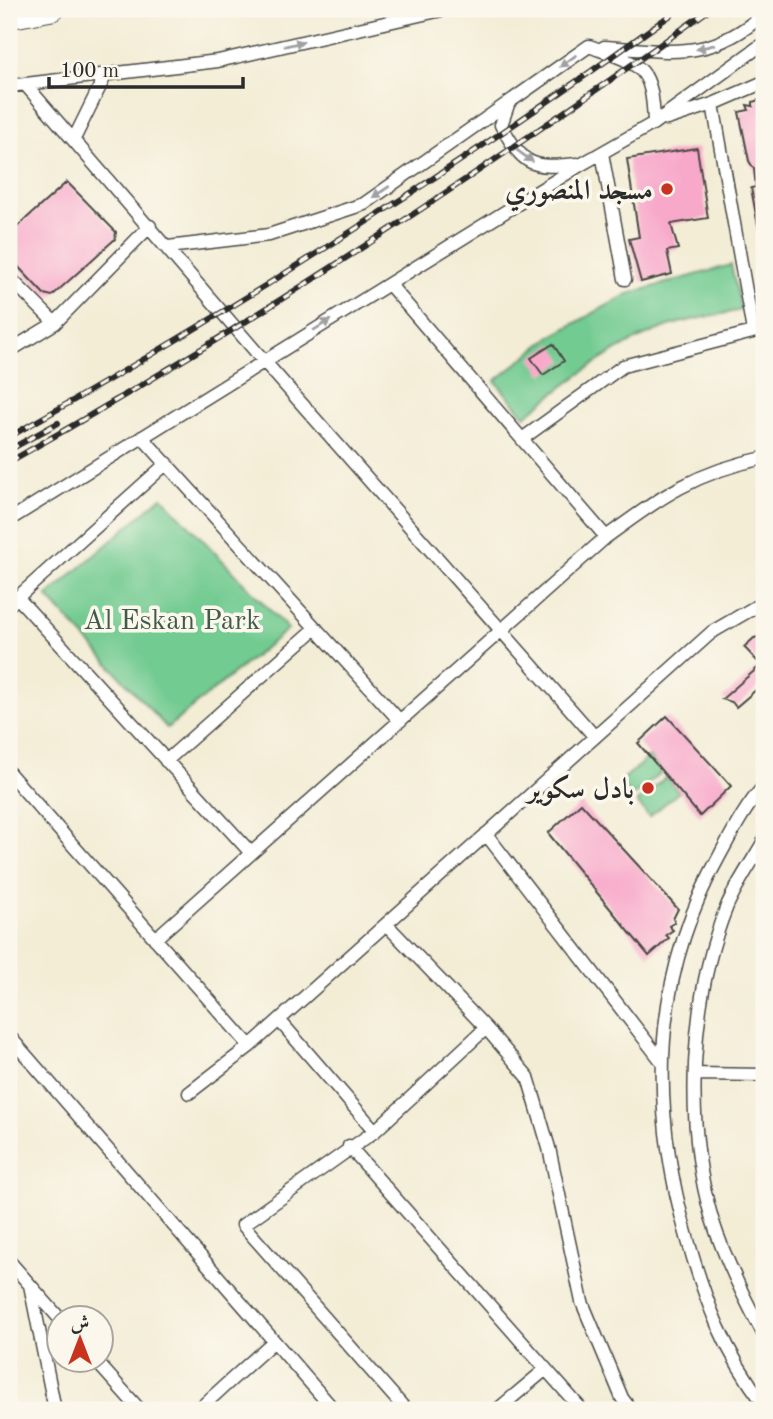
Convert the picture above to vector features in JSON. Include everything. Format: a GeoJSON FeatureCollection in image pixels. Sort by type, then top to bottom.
{"type":"FeatureCollection","features":[{"type":"Feature","properties":{"kind":"highway"},"geometry":{"type":"LineString","coordinates":[[9,17],[52,9]]}},
{"type":"Feature","properties":{"kind":"street"},"geometry":{"type":"LineString","coordinates":[[9,86],[218,61],[446,9]]}},
{"type":"Feature","properties":{"kind":"street"},"geometry":{"type":"LineString","coordinates":[[168,247],[269,235],[364,204],[509,105],[589,46],[686,52],[714,47],[743,32],[764,14]]}},
{"type":"Feature","properties":{"kind":"street"},"geometry":{"type":"LineString","coordinates":[[9,520],[582,164],[654,124],[764,43]]}},
{"type":"Feature","properties":{"kind":"street"},"geometry":{"type":"LineString","coordinates":[[589,46],[636,63],[649,79],[654,124]]}},
{"type":"Feature","properties":{"kind":"street"},"geometry":{"type":"LineString","coordinates":[[74,139],[106,74]]}},
{"type":"Feature","properties":{"kind":"street"},"geometry":{"type":"LineString","coordinates":[[654,124],[713,104],[764,82]]}},
{"type":"Feature","properties":{"kind":"street"},"geometry":{"type":"LineString","coordinates":[[26,84],[264,361],[595,737]]}},
{"type":"Feature","properties":{"kind":"street"},"geometry":{"type":"LineString","coordinates":[[522,439],[623,366],[759,330],[713,104]]}},
{"type":"Feature","properties":{"kind":"street"},"geometry":{"type":"LineString","coordinates":[[509,105],[501,125],[517,153],[542,168],[582,164]]}},
{"type":"Feature","properties":{"kind":"street"},"geometry":{"type":"LineString","coordinates":[[603,153],[625,279]]}},
{"type":"Feature","properties":{"kind":"street"},"geometry":{"type":"LineString","coordinates":[[9,351],[55,323],[150,226]]}},
{"type":"Feature","properties":{"kind":"street"},"geometry":{"type":"LineString","coordinates":[[9,277],[55,323]]}},
{"type":"Feature","properties":{"kind":"street"},"geometry":{"type":"LineString","coordinates":[[389,284],[606,537]]}},
{"type":"Feature","properties":{"kind":"street"},"geometry":{"type":"LineString","coordinates":[[142,437],[400,721]]}},
{"type":"Feature","properties":{"kind":"street"},"geometry":{"type":"LineString","coordinates":[[155,939],[606,537],[670,491],[730,465],[764,458]]}},
{"type":"Feature","properties":{"kind":"street"},"geometry":{"type":"LineString","coordinates":[[167,463],[13,601],[251,853]]}},
{"type":"Feature","properties":{"kind":"street"},"geometry":{"type":"LineString","coordinates":[[190,1093],[250,1046],[712,632],[764,602]]}},
{"type":"Feature","properties":{"kind":"street"},"geometry":{"type":"LineString","coordinates":[[166,761],[316,628]]}},
{"type":"Feature","properties":{"kind":"street"},"geometry":{"type":"LineString","coordinates":[[9,773],[250,1046]]}},
{"type":"Feature","properties":{"kind":"street"},"geometry":{"type":"LineString","coordinates":[[764,786],[750,802],[701,888],[673,978],[660,1059],[670,1179],[704,1300],[737,1368],[764,1404]]}},
{"type":"Feature","properties":{"kind":"street"},"geometry":{"type":"LineString","coordinates":[[486,834],[660,1059]]}},
{"type":"Feature","properties":{"kind":"street"},"geometry":{"type":"LineString","coordinates":[[762,1328],[739,1291],[712,1220],[700,1168],[695,1118],[698,1031],[710,962],[728,904],[764,841]]}},
{"type":"Feature","properties":{"kind":"street"},"geometry":{"type":"LineString","coordinates":[[386,923],[486,1028],[528,1077],[550,1148],[582,1302],[622,1398],[631,1410]]}},
{"type":"Feature","properties":{"kind":"street"},"geometry":{"type":"LineString","coordinates":[[279,1020],[375,1131]]}},
{"type":"Feature","properties":{"kind":"street"},"geometry":{"type":"LineString","coordinates":[[407,1410],[243,1224],[349,1146],[375,1131],[486,1028]]}},
{"type":"Feature","properties":{"kind":"street"},"geometry":{"type":"LineString","coordinates":[[9,1036],[334,1410]]}},
{"type":"Feature","properties":{"kind":"street"},"geometry":{"type":"LineString","coordinates":[[696,1074],[764,1075]]}},
{"type":"Feature","properties":{"kind":"street"},"geometry":{"type":"LineString","coordinates":[[349,1146],[582,1410]]}},
{"type":"Feature","properties":{"kind":"street"},"geometry":{"type":"LineString","coordinates":[[9,1261],[47,1304]]}},
{"type":"Feature","properties":{"kind":"street"},"geometry":{"type":"LineString","coordinates":[[30,1285],[55,1410]]}},
{"type":"Feature","properties":{"kind":"street"},"geometry":{"type":"LineString","coordinates":[[198,1410],[274,1341]]}},
{"type":"Feature","properties":{"kind":"street"},"geometry":{"type":"LineString","coordinates":[[497,1410],[546,1369]]}},
{"type":"Feature","properties":{"kind":"street"},"geometry":{"type":"LineString","coordinates":[[108,1374],[140,1410]]}},
{"type":"Feature","properties":{"kind":"green space"},"geometry":{"type":"Polygon","coordinates":[[[731,265],[741,310],[672,325],[632,342],[595,364],[525,416],[495,381],[550,337],[628,294],[731,265]]]}},
{"type":"Feature","properties":{"kind":"green space","name":"Al Eskan Park"},"geometry":{"type":"Polygon","coordinates":[[[162,497],[288,629],[167,728],[47,596],[162,497]]]}},
{"type":"Feature","properties":{"kind":"green space"},"geometry":{"type":"Polygon","coordinates":[[[649,757],[662,772],[632,797],[620,782],[649,757]]]}},
{"type":"Feature","properties":{"kind":"green space"},"geometry":{"type":"Polygon","coordinates":[[[666,777],[679,792],[649,817],[637,802],[666,777]]]}},
{"type":"Feature","properties":{"kind":"building"},"geometry":{"type":"Polygon","coordinates":[[[764,98],[764,230],[759,231],[751,188],[756,187],[754,169],[749,161],[739,112],[749,110],[747,105],[753,106],[753,102],[764,98]]]}},
{"type":"Feature","properties":{"kind":"building","name":"مسجد المنصوري"},"geometry":{"type":"Polygon","coordinates":[[[697,148],[708,218],[671,224],[678,249],[667,251],[672,274],[641,282],[629,239],[639,237],[627,159],[697,148]]]}},
{"type":"Feature","properties":{"kind":"building"},"geometry":{"type":"Polygon","coordinates":[[[67,182],[116,232],[115,239],[52,296],[44,294],[9,257],[9,234],[67,182]]]}},
{"type":"Feature","properties":{"kind":"building"},"geometry":{"type":"Polygon","coordinates":[[[553,344],[564,361],[543,375],[531,358],[553,344]]]}},
{"type":"Feature","properties":{"kind":"building"},"geometry":{"type":"Polygon","coordinates":[[[764,636],[764,683],[736,707],[732,702],[722,699],[761,665],[744,647],[754,638],[764,636]]]}},
{"type":"Feature","properties":{"kind":"building"},"geometry":{"type":"Polygon","coordinates":[[[667,716],[731,786],[700,816],[638,743],[667,716]]]}},
{"type":"Feature","properties":{"kind":"building"},"geometry":{"type":"Polygon","coordinates":[[[581,803],[678,909],[673,919],[675,922],[669,926],[673,930],[666,935],[669,938],[649,956],[548,833],[581,803]]]}},
{"type":"Feature","properties":{"kind":"railway"},"geometry":{"type":"LineString","coordinates":[[9,437],[181,337],[350,232],[516,123],[679,9]]}},
{"type":"Feature","properties":{"kind":"railway"},"geometry":{"type":"LineString","coordinates":[[9,462],[189,356],[366,245],[453,188],[710,9]]}},
{"type":"Feature","properties":{"kind":"railway"},"geometry":{"type":"LineString","coordinates":[[9,450],[58,423]]}},
{"type":"Feature","properties":{"kind":"place","name":"مسجد المنصوري"},"geometry":{"type":"Point","coordinates":[667,189]}},
{"type":"Feature","properties":{"kind":"place","name":"بادل سكوير"},"geometry":{"type":"Point","coordinates":[648,788]}}]}
